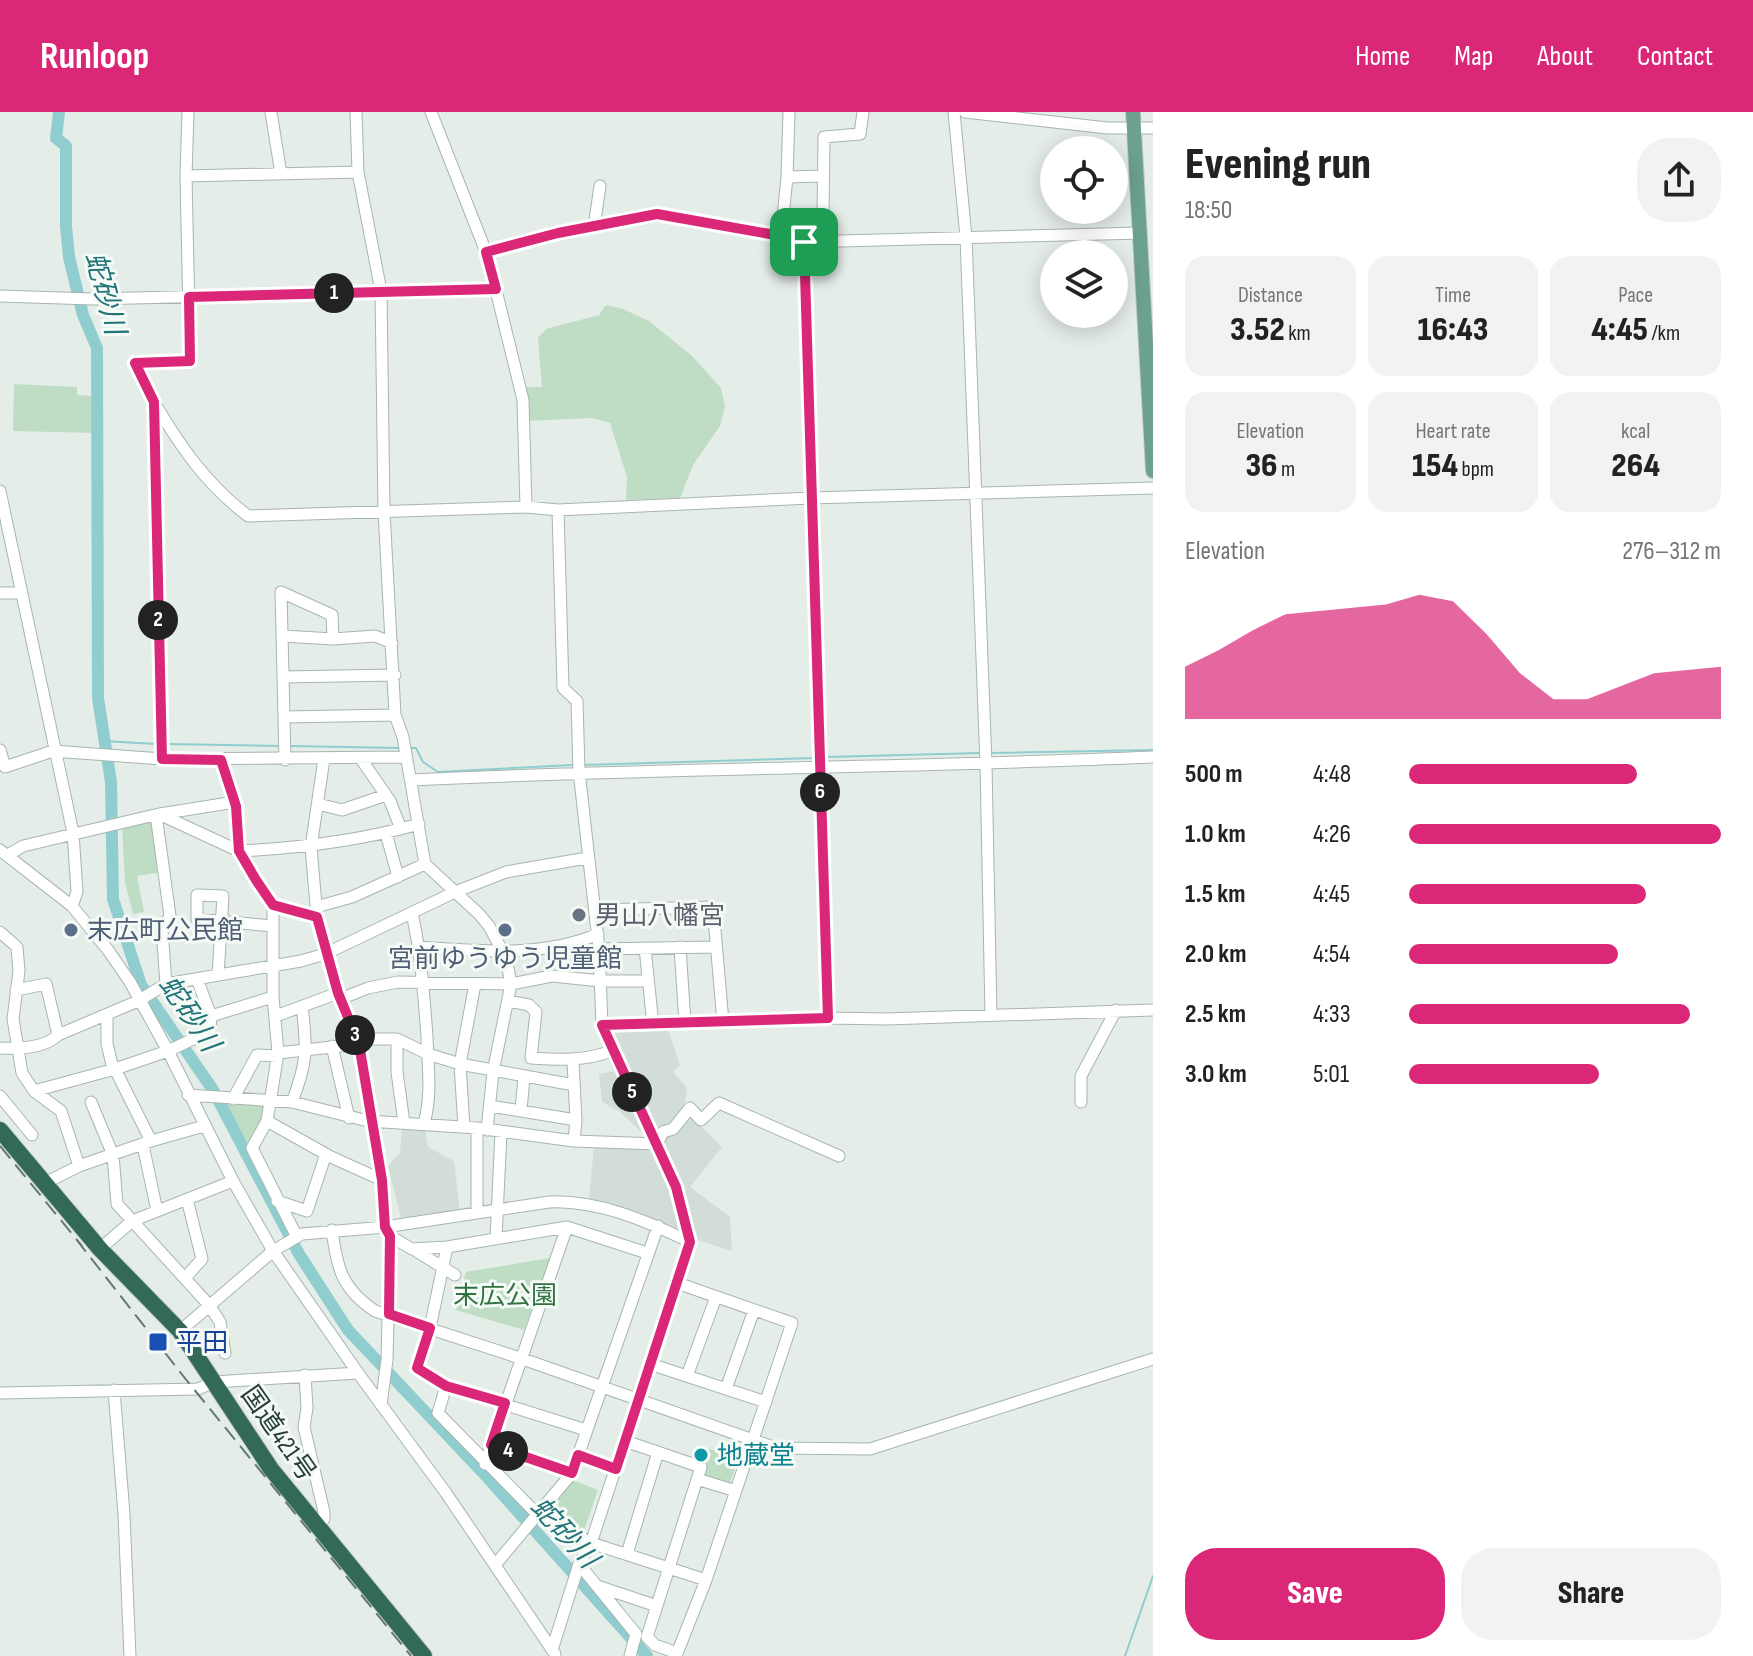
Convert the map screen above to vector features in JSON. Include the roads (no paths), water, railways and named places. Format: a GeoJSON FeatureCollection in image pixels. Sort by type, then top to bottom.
{"type":"FeatureCollection","features":[{"type":"Feature","properties":{"kind":"highway","name":"国道421号"},"geometry":{"type":"LineString","coordinates":[[0,1130],[100,1249],[180,1331],[271,1469],[424,1656]]}},
{"type":"Feature","properties":{"kind":"main road"},"geometry":{"type":"LineString","coordinates":[[1134,120],[1149,330],[1153,471]]}},
{"type":"Feature","properties":{"kind":"street"},"geometry":{"type":"LineString","coordinates":[[188,112],[186,176],[190,361],[135,363],[179,445],[203,476],[248,516],[526,507],[558,510],[811,498],[1153,488]]}},
{"type":"Feature","properties":{"kind":"street"},"geometry":{"type":"LineString","coordinates":[[271,112],[281,174]]}},
{"type":"Feature","properties":{"kind":"street"},"geometry":{"type":"LineString","coordinates":[[356,112],[358,172],[381,291],[384,511],[395,715],[403,737],[425,864],[489,926],[503,952],[511,984],[493,1072],[490,1106],[476,1129]]}},
{"type":"Feature","properties":{"kind":"street"},"geometry":{"type":"LineString","coordinates":[[431,112],[486,252],[523,400],[526,507]]}},
{"type":"Feature","properties":{"kind":"street"},"geometry":{"type":"LineString","coordinates":[[781,236],[789,112]]}},
{"type":"Feature","properties":{"kind":"street"},"geometry":{"type":"LineString","coordinates":[[831,242],[831,225],[823,218],[824,137],[860,134],[863,112]]}},
{"type":"Feature","properties":{"kind":"street"},"geometry":{"type":"LineString","coordinates":[[954,112],[966,237],[986,764],[991,1015]]}},
{"type":"Feature","properties":{"kind":"street"},"geometry":{"type":"LineString","coordinates":[[965,112],[1077,125],[1134,120],[1153,128]]}},
{"type":"Feature","properties":{"kind":"street"},"geometry":{"type":"LineString","coordinates":[[186,176],[358,172]]}},
{"type":"Feature","properties":{"kind":"street"},"geometry":{"type":"LineString","coordinates":[[787,177],[823,176]]}},
{"type":"Feature","properties":{"kind":"street"},"geometry":{"type":"LineString","coordinates":[[594,227],[600,186]]}},
{"type":"Feature","properties":{"kind":"street"},"geometry":{"type":"LineString","coordinates":[[486,252],[558,233],[657,214],[804,242],[1140,233]]}},
{"type":"Feature","properties":{"kind":"street"},"geometry":{"type":"LineString","coordinates":[[804,242],[828,1018]]}},
{"type":"Feature","properties":{"kind":"street"},"geometry":{"type":"LineString","coordinates":[[0,296],[189,297],[496,289]]}},
{"type":"Feature","properties":{"kind":"street"},"geometry":{"type":"LineString","coordinates":[[154,402],[162,759]]}},
{"type":"Feature","properties":{"kind":"street"},"geometry":{"type":"LineString","coordinates":[[0,491],[53,751],[73,833],[77,892],[72,906]]}},
{"type":"Feature","properties":{"kind":"street"},"geometry":{"type":"LineString","coordinates":[[554,1653],[579,1564],[591,1543],[690,1242],[676,1187],[602,1025],[598,934],[579,771],[577,701],[563,688],[558,510]]}},
{"type":"Feature","properties":{"kind":"street"},"geometry":{"type":"LineString","coordinates":[[285,760],[281,592],[332,615],[333,639]]}},
{"type":"Feature","properties":{"kind":"street"},"geometry":{"type":"LineString","coordinates":[[0,593],[21,593]]}},
{"type":"Feature","properties":{"kind":"street"},"geometry":{"type":"LineString","coordinates":[[283,636],[333,639],[375,636],[392,643]]}},
{"type":"Feature","properties":{"kind":"street"},"geometry":{"type":"LineString","coordinates":[[284,677],[395,675]]}},
{"type":"Feature","properties":{"kind":"street"},"geometry":{"type":"LineString","coordinates":[[285,717],[395,715]]}},
{"type":"Feature","properties":{"kind":"street"},"geometry":{"type":"LineString","coordinates":[[0,750],[5,767],[53,751],[162,759],[405,757]]}},
{"type":"Feature","properties":{"kind":"street"},"geometry":{"type":"LineString","coordinates":[[411,780],[579,771],[986,764],[1153,757]]}},
{"type":"Feature","properties":{"kind":"street"},"geometry":{"type":"LineString","coordinates":[[324,759],[311,847],[317,912],[325,954],[358,1042],[388,1231],[389,1314],[381,1405]]}},
{"type":"Feature","properties":{"kind":"street"},"geometry":{"type":"LineString","coordinates":[[361,759],[386,795],[401,829]]}},
{"type":"Feature","properties":{"kind":"street"},"geometry":{"type":"LineString","coordinates":[[221,760],[235,802],[239,851],[273,905],[273,997],[278,1055],[267,1121],[252,1148],[277,1201],[287,1243]]}},
{"type":"Feature","properties":{"kind":"street"},"geometry":{"type":"LineString","coordinates":[[318,804],[342,810],[386,795]]}},
{"type":"Feature","properties":{"kind":"street"},"geometry":{"type":"LineString","coordinates":[[4,852],[157,814],[235,802]]}},
{"type":"Feature","properties":{"kind":"street"},"geometry":{"type":"LineString","coordinates":[[157,814],[239,851],[311,847],[419,824]]}},
{"type":"Feature","properties":{"kind":"street"},"geometry":{"type":"LineString","coordinates":[[157,814],[170,916],[162,929],[166,984]]}},
{"type":"Feature","properties":{"kind":"street"},"geometry":{"type":"LineString","coordinates":[[386,833],[398,877]]}},
{"type":"Feature","properties":{"kind":"street"},"geometry":{"type":"LineString","coordinates":[[4,852],[72,906],[130,982],[233,1181],[287,1243],[358,1373],[554,1653]]}},
{"type":"Feature","properties":{"kind":"street"},"geometry":{"type":"LineString","coordinates":[[0,1048],[19,1049],[54,1039],[138,1001],[166,984],[325,954],[455,892],[506,872],[587,858]]}},
{"type":"Feature","properties":{"kind":"street"},"geometry":{"type":"LineString","coordinates":[[273,905],[317,912],[425,864]]}},
{"type":"Feature","properties":{"kind":"street"},"geometry":{"type":"LineString","coordinates":[[595,910],[713,907],[723,1022]]}},
{"type":"Feature","properties":{"kind":"street"},"geometry":{"type":"LineString","coordinates":[[412,913],[423,982],[428,1054],[430,1102],[424,1124]]}},
{"type":"Feature","properties":{"kind":"street"},"geometry":{"type":"LineString","coordinates":[[218,975],[222,921],[272,926]]}},
{"type":"Feature","properties":{"kind":"street"},"geometry":{"type":"LineString","coordinates":[[0,932],[17,947],[19,971],[13,1019],[22,1073],[34,1091],[61,1111],[79,1166]]}},
{"type":"Feature","properties":{"kind":"street"},"geometry":{"type":"LineString","coordinates":[[419,947],[503,952],[573,945],[598,934]]}},
{"type":"Feature","properties":{"kind":"street"},"geometry":{"type":"LineString","coordinates":[[680,947],[685,1023]]}},
{"type":"Feature","properties":{"kind":"street"},"geometry":{"type":"LineString","coordinates":[[599,949],[716,947]]}},
{"type":"Feature","properties":{"kind":"street"},"geometry":{"type":"LineString","coordinates":[[645,948],[653,1025]]}},
{"type":"Feature","properties":{"kind":"street"},"geometry":{"type":"LineString","coordinates":[[276,1016],[302,1006],[398,982],[511,984],[552,976],[601,981],[648,981]]}},
{"type":"Feature","properties":{"kind":"street"},"geometry":{"type":"LineString","coordinates":[[34,1091],[168,1051],[210,1031],[211,1016],[197,979]]}},
{"type":"Feature","properties":{"kind":"street"},"geometry":{"type":"LineString","coordinates":[[16,990],[46,984],[58,1035]]}},
{"type":"Feature","properties":{"kind":"street"},"geometry":{"type":"LineString","coordinates":[[475,984],[460,1064],[476,1129],[477,1213]]}},
{"type":"Feature","properties":{"kind":"street"},"geometry":{"type":"LineString","coordinates":[[211,1016],[273,997]]}},
{"type":"Feature","properties":{"kind":"street"},"geometry":{"type":"LineString","coordinates":[[508,1001],[529,1005],[536,1012],[531,1058],[573,1061],[612,1051]]}},
{"type":"Feature","properties":{"kind":"street"},"geometry":{"type":"LineString","coordinates":[[292,1102],[302,1078],[307,1051],[302,1006]]}},
{"type":"Feature","properties":{"kind":"street"},"geometry":{"type":"LineString","coordinates":[[1081,1102],[1081,1076],[1116,1010]]}},
{"type":"Feature","properties":{"kind":"street"},"geometry":{"type":"LineString","coordinates":[[602,1025],[1153,1010]]}},
{"type":"Feature","properties":{"kind":"street"},"geometry":{"type":"LineString","coordinates":[[107,1014],[107,1044],[114,1069],[147,1143],[157,1211]]}},
{"type":"Feature","properties":{"kind":"street"},"geometry":{"type":"LineString","coordinates":[[397,1039],[397,1072],[404,1123]]}},
{"type":"Feature","properties":{"kind":"street"},"geometry":{"type":"LineString","coordinates":[[227,1099],[257,1055],[397,1039],[428,1054],[460,1064],[574,1085]]}},
{"type":"Feature","properties":{"kind":"street"},"geometry":{"type":"LineString","coordinates":[[332,1046],[349,1118]]}},
{"type":"Feature","properties":{"kind":"street"},"geometry":{"type":"LineString","coordinates":[[573,1061],[574,1141]]}},
{"type":"Feature","properties":{"kind":"street"},"geometry":{"type":"LineString","coordinates":[[521,1110],[524,1077]]}},
{"type":"Feature","properties":{"kind":"street"},"geometry":{"type":"LineString","coordinates":[[188,1095],[292,1102],[349,1118],[574,1141],[657,1144]]}},
{"type":"Feature","properties":{"kind":"street"},"geometry":{"type":"LineString","coordinates":[[0,1096],[32,1135]]}},
{"type":"Feature","properties":{"kind":"street"},"geometry":{"type":"LineString","coordinates":[[91,1102],[113,1155],[117,1204],[209,1305],[220,1322],[225,1353]]}},
{"type":"Feature","properties":{"kind":"street"},"geometry":{"type":"LineString","coordinates":[[657,1144],[663,1132],[673,1129],[690,1108],[701,1120],[719,1103],[839,1156]]}},
{"type":"Feature","properties":{"kind":"street"},"geometry":{"type":"LineString","coordinates":[[490,1106],[576,1120]]}},
{"type":"Feature","properties":{"kind":"street"},"geometry":{"type":"LineString","coordinates":[[267,1121],[326,1154],[382,1180]]}},
{"type":"Feature","properties":{"kind":"street"},"geometry":{"type":"LineString","coordinates":[[43,1184],[79,1166],[204,1126]]}},
{"type":"Feature","properties":{"kind":"street"},"geometry":{"type":"LineString","coordinates":[[496,1238],[501,1132]]}},
{"type":"Feature","properties":{"kind":"street"},"geometry":{"type":"LineString","coordinates":[[277,1201],[307,1211],[326,1154]]}},
{"type":"Feature","properties":{"kind":"street"},"geometry":{"type":"LineString","coordinates":[[100,1249],[132,1221],[233,1181]]}},
{"type":"Feature","properties":{"kind":"street"},"geometry":{"type":"LineString","coordinates":[[185,1278],[202,1259],[187,1199]]}},
{"type":"Feature","properties":{"kind":"street"},"geometry":{"type":"LineString","coordinates":[[180,1331],[302,1234],[332,1230],[388,1231],[477,1213],[574,1201],[658,1226],[690,1242]]}},
{"type":"Feature","properties":{"kind":"street"},"geometry":{"type":"LineString","coordinates":[[495,1565],[572,1473],[658,1226]]}},
{"type":"Feature","properties":{"kind":"street"},"geometry":{"type":"LineString","coordinates":[[412,1249],[447,1247],[567,1227],[647,1253]]}},
{"type":"Feature","properties":{"kind":"street"},"geometry":{"type":"LineString","coordinates":[[485,1464],[567,1227]]}},
{"type":"Feature","properties":{"kind":"street"},"geometry":{"type":"LineString","coordinates":[[332,1230],[336,1263],[355,1298],[375,1311],[520,1358],[776,1448],[870,1449],[1153,1359]]}},
{"type":"Feature","properties":{"kind":"street"},"geometry":{"type":"LineString","coordinates":[[388,1231],[455,1275]]}},
{"type":"Feature","properties":{"kind":"street"},"geometry":{"type":"LineString","coordinates":[[447,1247],[430,1328],[417,1368],[446,1386],[586,1430]]}},
{"type":"Feature","properties":{"kind":"street"},"geometry":{"type":"LineString","coordinates":[[625,1441],[701,1467],[647,1637],[655,1645],[677,1655],[706,1580],[792,1323],[677,1283]]}},
{"type":"Feature","properties":{"kind":"street"},"geometry":{"type":"LineString","coordinates":[[687,1376],[716,1297]]}},
{"type":"Feature","properties":{"kind":"street"},"geometry":{"type":"LineString","coordinates":[[726,1389],[754,1310]]}},
{"type":"Feature","properties":{"kind":"street"},"geometry":{"type":"LineString","coordinates":[[650,1364],[766,1402]]}},
{"type":"Feature","properties":{"kind":"street"},"geometry":{"type":"LineString","coordinates":[[0,1393],[198,1389],[214,1382],[358,1373]]}},
{"type":"Feature","properties":{"kind":"street"},"geometry":{"type":"LineString","coordinates":[[305,1375],[307,1408],[304,1427],[324,1512],[324,1519],[316,1525]]}},
{"type":"Feature","properties":{"kind":"street"},"geometry":{"type":"LineString","coordinates":[[446,1386],[438,1413],[537,1514],[591,1543],[706,1580]]}},
{"type":"Feature","properties":{"kind":"street"},"geometry":{"type":"LineString","coordinates":[[114,1390],[124,1514],[130,1656]]}},
{"type":"Feature","properties":{"kind":"street"},"geometry":{"type":"LineString","coordinates":[[491,1445],[572,1473]]}},
{"type":"Feature","properties":{"kind":"street"},"geometry":{"type":"LineString","coordinates":[[627,1554],[658,1452]]}},
{"type":"Feature","properties":{"kind":"street"},"geometry":{"type":"LineString","coordinates":[[578,1455],[616,1469]]}},
{"type":"Feature","properties":{"kind":"street"},"geometry":{"type":"LineString","coordinates":[[697,1479],[736,1491]]}},
{"type":"Feature","properties":{"kind":"street"},"geometry":{"type":"LineString","coordinates":[[579,1564],[636,1634],[632,1649]]}},
{"type":"Feature","properties":{"kind":"street"},"geometry":{"type":"LineString","coordinates":[[597,1586],[657,1606]]}},
{"type":"Feature","properties":{"kind":"waterway","name":"蛇砂川"},"geometry":{"type":"LineString","coordinates":[[59,112],[56,138],[66,146],[69,257],[83,315],[97,348],[98,698],[111,782],[113,899],[141,985],[213,1090],[299,1254],[348,1330],[487,1477],[647,1656]]}},
{"type":"Feature","properties":{"kind":"waterway"},"geometry":{"type":"LineString","coordinates":[[103,741],[156,744]]}},
{"type":"Feature","properties":{"kind":"waterway"},"geometry":{"type":"LineString","coordinates":[[167,744],[280,746]]}},
{"type":"Feature","properties":{"kind":"waterway"},"geometry":{"type":"LineString","coordinates":[[291,746],[400,748]]}},
{"type":"Feature","properties":{"kind":"waterway"},"geometry":{"type":"LineString","coordinates":[[411,748],[416,748],[423,762],[438,772],[572,765]]}},
{"type":"Feature","properties":{"kind":"waterway"},"geometry":{"type":"LineString","coordinates":[[990,753],[1153,750]]}},
{"type":"Feature","properties":{"kind":"waterway"},"geometry":{"type":"LineString","coordinates":[[826,757],[980,753]]}},
{"type":"Feature","properties":{"kind":"waterway"},"geometry":{"type":"LineString","coordinates":[[583,765],[816,758]]}},
{"type":"Feature","properties":{"kind":"waterway"},"geometry":{"type":"LineString","coordinates":[[1125,1656],[1153,1576]]}},
{"type":"Feature","properties":{"kind":"railway"},"geometry":{"type":"LineString","coordinates":[[0,1146],[82,1246]]}},
{"type":"Feature","properties":{"kind":"railway"},"geometry":{"type":"LineString","coordinates":[[76,1239],[411,1656]]}},
{"type":"Feature","properties":{"kind":"place","name":"男山八幡宮"},"geometry":{"type":"Point","coordinates":[579,915]}},
{"type":"Feature","properties":{"kind":"place","name":"末広町公民館"},"geometry":{"type":"Point","coordinates":[71,930]}},
{"type":"Feature","properties":{"kind":"place","name":"宮前ゆうゆう児童館"},"geometry":{"type":"Point","coordinates":[505,930]}},
{"type":"Feature","properties":{"kind":"place","name":"平田"},"geometry":{"type":"Point","coordinates":[158,1342]}},
{"type":"Feature","properties":{"kind":"place","name":"地蔵堂"},"geometry":{"type":"Point","coordinates":[701,1455]}},
{"type":"Feature","properties":{"kind":"park label","name":"末広公園"},"geometry":{"type":"Point","coordinates":[505,1295]}}]}
